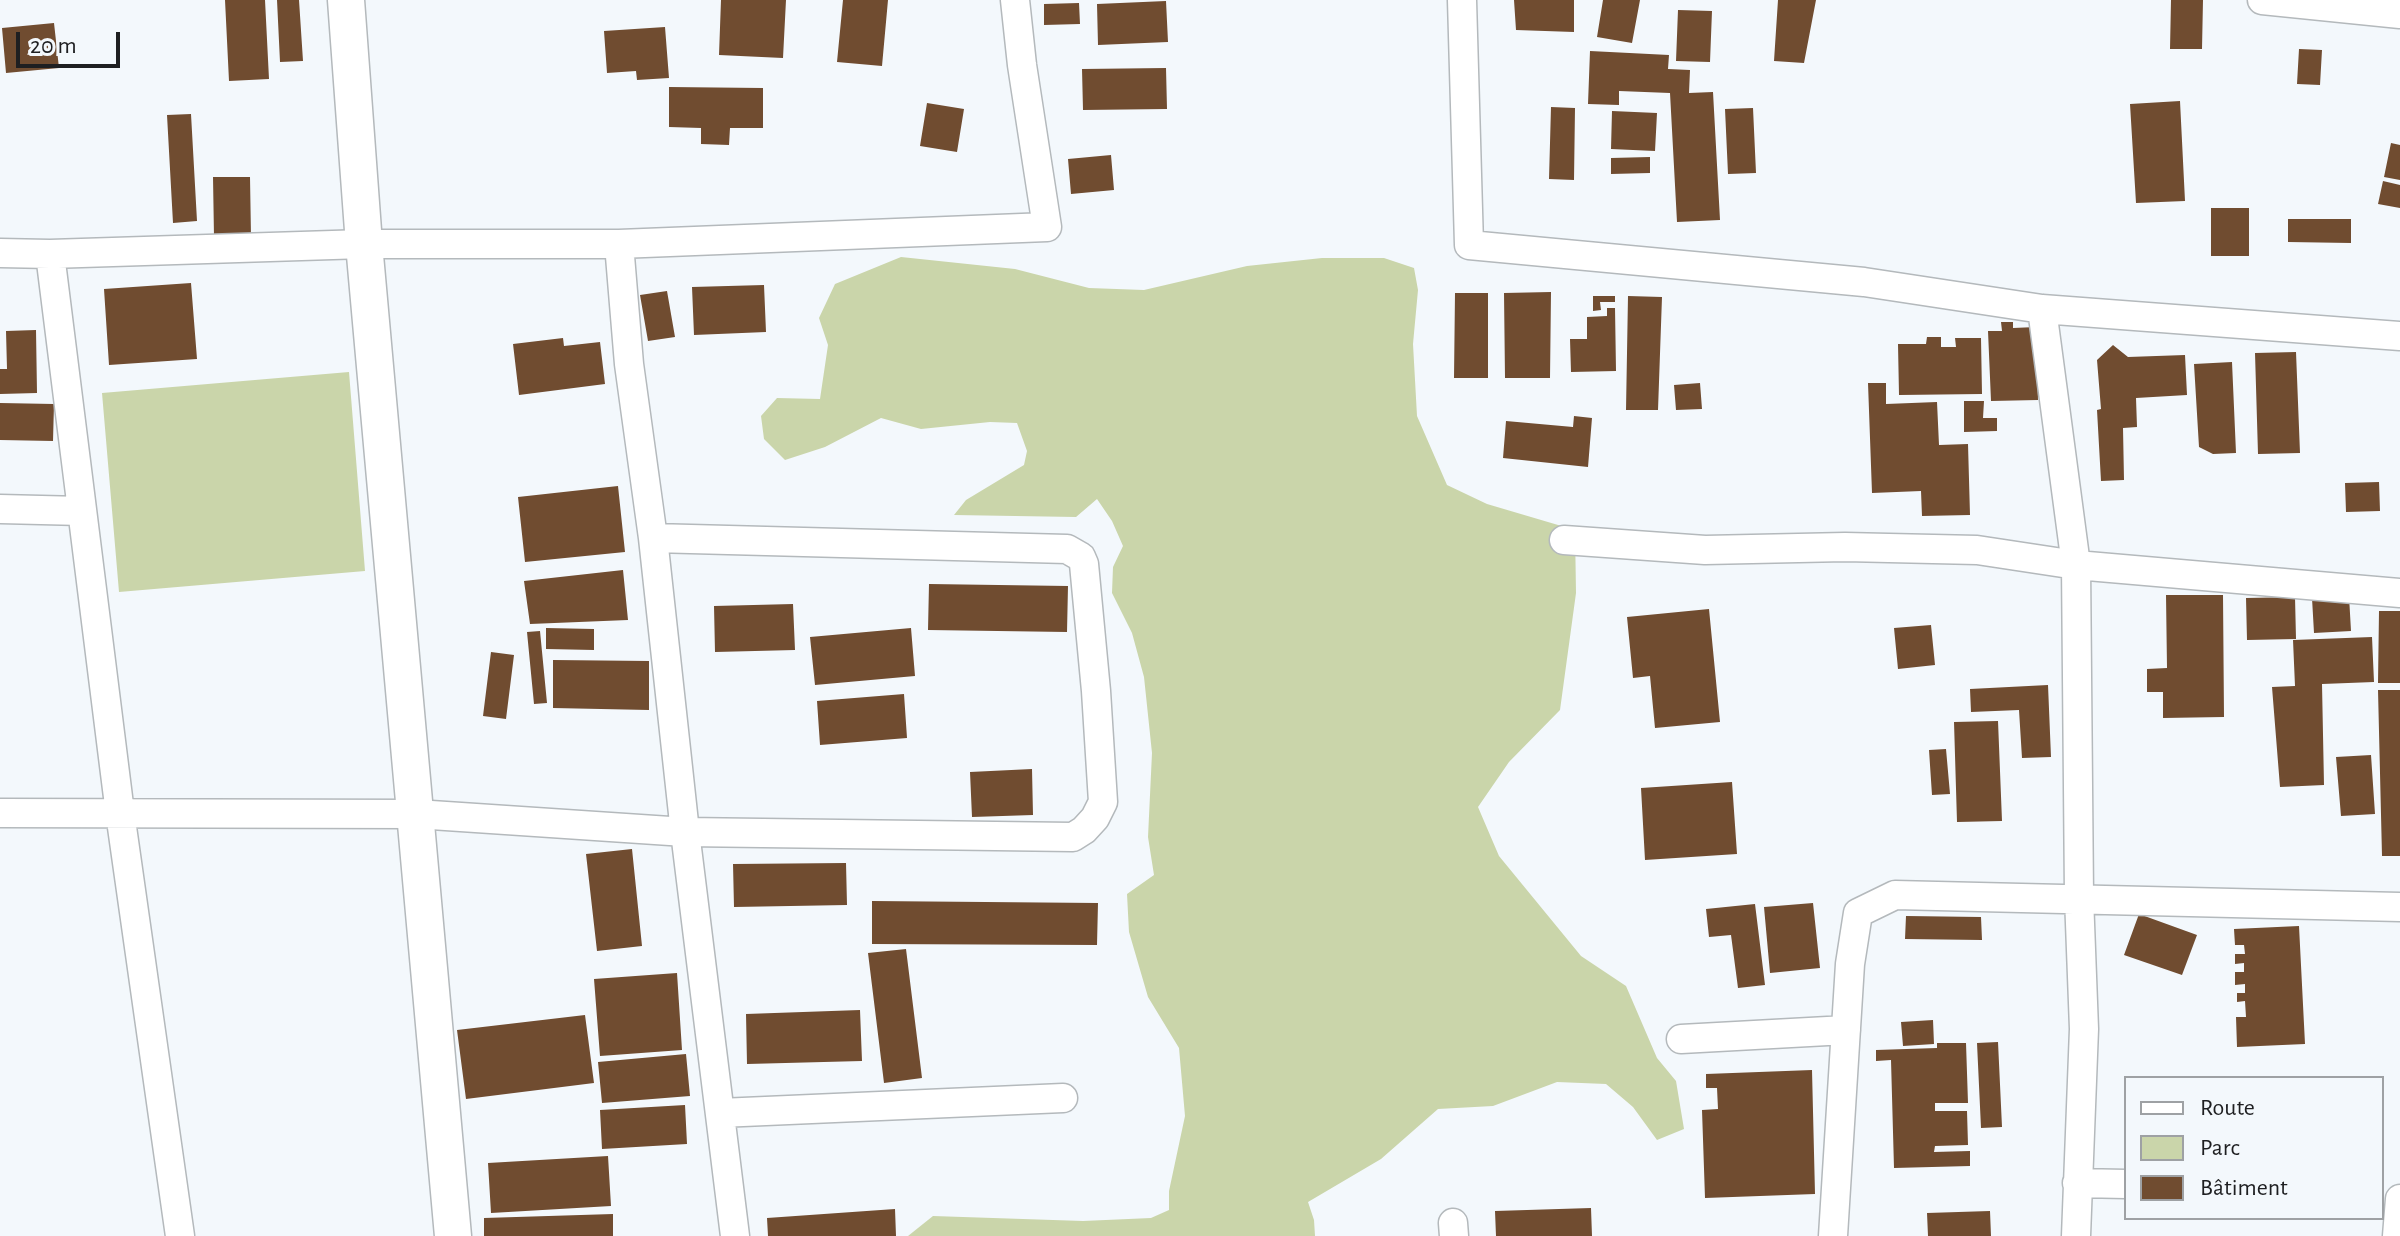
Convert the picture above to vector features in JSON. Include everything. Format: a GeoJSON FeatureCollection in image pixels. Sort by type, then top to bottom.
{"type":"FeatureCollection","features":[{"type":"Feature","properties":{"kind":"street"},"geometry":{"type":"LineString","coordinates":[[346,0],[364,244],[453,1236]]}},
{"type":"Feature","properties":{"kind":"street"},"geometry":{"type":"LineString","coordinates":[[0,253],[364,244],[619,244],[1047,227],[1015,0]]}},
{"type":"Feature","properties":{"kind":"street"},"geometry":{"type":"LineString","coordinates":[[1462,0],[1469,245],[1864,282],[2042,309],[2400,336]]}},
{"type":"Feature","properties":{"kind":"street"},"geometry":{"type":"LineString","coordinates":[[2262,0],[2400,14]]}},
{"type":"Feature","properties":{"kind":"street"},"geometry":{"type":"LineString","coordinates":[[619,244],[629,364],[653,538],[685,832],[735,1236]]}},
{"type":"Feature","properties":{"kind":"street"},"geometry":{"type":"LineString","coordinates":[[50,254],[120,813],[180,1236]]}},
{"type":"Feature","properties":{"kind":"street"},"geometry":{"type":"LineString","coordinates":[[2042,309],[2076,565],[2079,897],[2084,1029],[2076,1236]]}},
{"type":"Feature","properties":{"kind":"street"},"geometry":{"type":"LineString","coordinates":[[0,509],[82,511]]}},
{"type":"Feature","properties":{"kind":"street"},"geometry":{"type":"LineString","coordinates":[[0,813],[416,814],[685,832],[1073,837],[1095,818],[1103,802],[1081,557],[1067,549],[653,538]]}},
{"type":"Feature","properties":{"kind":"street"},"geometry":{"type":"LineString","coordinates":[[1564,540],[1705,550],[1845,547],[1977,550],[2076,565],[2400,593]]}},
{"type":"Feature","properties":{"kind":"street"},"geometry":{"type":"LineString","coordinates":[[1833,1236],[1850,964],[1858,913],[1895,895],[2400,907]]}},
{"type":"Feature","properties":{"kind":"street"},"geometry":{"type":"LineString","coordinates":[[1681,1039],[1846,1030]]}},
{"type":"Feature","properties":{"kind":"street"},"geometry":{"type":"LineString","coordinates":[[720,1113],[1063,1098]]}},
{"type":"Feature","properties":{"kind":"street"},"geometry":{"type":"LineString","coordinates":[[2077,1183],[2124,1184]]}},
{"type":"Feature","properties":{"kind":"street"},"geometry":{"type":"LineString","coordinates":[[2397,1236],[2400,1199]]}},
{"type":"Feature","properties":{"kind":"green space"},"geometry":{"type":"Polygon","coordinates":[[[901,257],[1015,269],[1089,288],[1144,290],[1247,266],[1322,258],[1384,258],[1414,268],[1418,290],[1413,344],[1417,416],[1447,485],[1487,504],[1575,530],[1576,593],[1560,710],[1509,762],[1478,807],[1499,856],[1581,956],[1626,986],[1657,1058],[1676,1081],[1684,1129],[1657,1140],[1633,1107],[1606,1084],[1557,1082],[1493,1106],[1438,1109],[1381,1159],[1308,1202],[1315,1236],[908,1236],[933,1216],[1083,1221],[1151,1218],[1169,1210],[1169,1191],[1185,1116],[1179,1048],[1148,997],[1129,932],[1127,894],[1154,875],[1148,837],[1152,753],[1144,677],[1132,633],[1112,593],[1113,567],[1123,546],[1112,521],[1097,499],[1076,517],[954,515],[966,500],[1024,465],[1027,451],[1017,423],[990,422],[921,429],[881,418],[825,447],[785,460],[764,439],[761,416],[777,398],[820,399],[828,345],[819,318],[835,284],[901,257]]]}},
{"type":"Feature","properties":{"kind":"green space"},"geometry":{"type":"Polygon","coordinates":[[[349,372],[365,571],[119,592],[102,393],[349,372]]]}},
{"type":"Feature","properties":{"kind":"building"},"geometry":{"type":"Polygon","coordinates":[[[225,0],[265,0],[269,79],[229,81],[225,0]]]}},
{"type":"Feature","properties":{"kind":"building"},"geometry":{"type":"Polygon","coordinates":[[[277,0],[299,0],[303,61],[280,62],[277,0]]]}},
{"type":"Feature","properties":{"kind":"building"},"geometry":{"type":"Polygon","coordinates":[[[721,0],[786,0],[783,58],[719,55],[721,0]]]}},
{"type":"Feature","properties":{"kind":"building"},"geometry":{"type":"Polygon","coordinates":[[[843,0],[888,0],[882,66],[837,62],[843,0]]]}},
{"type":"Feature","properties":{"kind":"building"},"geometry":{"type":"Polygon","coordinates":[[[1514,0],[1574,0],[1574,32],[1516,30],[1514,0]]]}},
{"type":"Feature","properties":{"kind":"building"},"geometry":{"type":"Polygon","coordinates":[[[1603,0],[1640,0],[1632,43],[1597,37],[1603,0]]]}},
{"type":"Feature","properties":{"kind":"building"},"geometry":{"type":"Polygon","coordinates":[[[1778,0],[1816,0],[1804,63],[1774,61],[1778,0]]]}},
{"type":"Feature","properties":{"kind":"building"},"geometry":{"type":"Polygon","coordinates":[[[2171,0],[2203,0],[2202,49],[2170,49],[2171,0]]]}},
{"type":"Feature","properties":{"kind":"building"},"geometry":{"type":"Polygon","coordinates":[[[1166,1],[1168,42],[1098,45],[1097,4],[1166,1]]]}},
{"type":"Feature","properties":{"kind":"building"},"geometry":{"type":"Polygon","coordinates":[[[1079,3],[1080,24],[1044,25],[1044,4],[1079,3]]]}},
{"type":"Feature","properties":{"kind":"building"},"geometry":{"type":"Polygon","coordinates":[[[1678,10],[1712,11],[1710,62],[1676,61],[1678,10]]]}},
{"type":"Feature","properties":{"kind":"building"},"geometry":{"type":"Polygon","coordinates":[[[54,23],[59,68],[6,73],[2,28],[54,23]]]}},
{"type":"Feature","properties":{"kind":"building"},"geometry":{"type":"Polygon","coordinates":[[[665,27],[669,78],[637,80],[636,71],[607,73],[604,31],[665,27]]]}},
{"type":"Feature","properties":{"kind":"building"},"geometry":{"type":"Polygon","coordinates":[[[2299,49],[2322,50],[2320,85],[2297,84],[2299,49]]]}},
{"type":"Feature","properties":{"kind":"building"},"geometry":{"type":"Polygon","coordinates":[[[1590,51],[1669,55],[1668,69],[1690,70],[1689,93],[1713,92],[1720,220],[1677,222],[1670,93],[1619,91],[1619,105],[1588,104],[1590,51]]]}},
{"type":"Feature","properties":{"kind":"building"},"geometry":{"type":"Polygon","coordinates":[[[1166,68],[1167,109],[1083,110],[1082,69],[1166,68]]]}},
{"type":"Feature","properties":{"kind":"building"},"geometry":{"type":"Polygon","coordinates":[[[669,87],[763,88],[763,128],[730,128],[729,145],[701,144],[701,128],[669,127],[669,87]]]}},
{"type":"Feature","properties":{"kind":"building"},"geometry":{"type":"Polygon","coordinates":[[[2180,101],[2185,201],[2136,203],[2130,104],[2180,101]]]}},
{"type":"Feature","properties":{"kind":"building"},"geometry":{"type":"Polygon","coordinates":[[[927,103],[964,109],[957,152],[920,146],[927,103]]]}},
{"type":"Feature","properties":{"kind":"building"},"geometry":{"type":"Polygon","coordinates":[[[1551,107],[1575,108],[1574,180],[1549,179],[1551,107]]]}},
{"type":"Feature","properties":{"kind":"building"},"geometry":{"type":"Polygon","coordinates":[[[1753,108],[1756,173],[1728,174],[1725,109],[1753,108]]]}},
{"type":"Feature","properties":{"kind":"building"},"geometry":{"type":"Polygon","coordinates":[[[1612,111],[1657,113],[1655,151],[1611,149],[1612,111]]]}},
{"type":"Feature","properties":{"kind":"building"},"geometry":{"type":"Polygon","coordinates":[[[191,114],[197,221],[173,223],[167,115],[191,114]]]}},
{"type":"Feature","properties":{"kind":"building"},"geometry":{"type":"Polygon","coordinates":[[[2391,143],[2400,145],[2400,180],[2384,177],[2391,143]]]}},
{"type":"Feature","properties":{"kind":"building"},"geometry":{"type":"Polygon","coordinates":[[[1111,155],[1114,190],[1071,194],[1068,159],[1111,155]]]}},
{"type":"Feature","properties":{"kind":"building"},"geometry":{"type":"Polygon","coordinates":[[[1650,157],[1650,173],[1611,174],[1611,158],[1650,157]]]}},
{"type":"Feature","properties":{"kind":"building"},"geometry":{"type":"Polygon","coordinates":[[[213,177],[250,177],[251,237],[214,237],[213,177]]]}},
{"type":"Feature","properties":{"kind":"building"},"geometry":{"type":"Polygon","coordinates":[[[2383,181],[2400,185],[2400,208],[2378,204],[2383,181]]]}},
{"type":"Feature","properties":{"kind":"building"},"geometry":{"type":"Polygon","coordinates":[[[2211,208],[2249,208],[2249,256],[2211,256],[2211,208]]]}},
{"type":"Feature","properties":{"kind":"building"},"geometry":{"type":"Polygon","coordinates":[[[2288,219],[2351,219],[2351,243],[2288,242],[2288,219]]]}},
{"type":"Feature","properties":{"kind":"building"},"geometry":{"type":"Polygon","coordinates":[[[191,283],[197,359],[109,365],[104,289],[191,283]]]}},
{"type":"Feature","properties":{"kind":"building"},"geometry":{"type":"Polygon","coordinates":[[[764,285],[766,332],[694,335],[692,287],[764,285]]]}},
{"type":"Feature","properties":{"kind":"building"},"geometry":{"type":"Polygon","coordinates":[[[667,291],[675,337],[648,341],[640,295],[667,291]]]}},
{"type":"Feature","properties":{"kind":"building"},"geometry":{"type":"Polygon","coordinates":[[[1551,292],[1550,378],[1505,378],[1504,293],[1551,292]]]}},
{"type":"Feature","properties":{"kind":"building"},"geometry":{"type":"Polygon","coordinates":[[[1455,293],[1488,293],[1488,378],[1454,378],[1455,293]]]}},
{"type":"Feature","properties":{"kind":"building"},"geometry":{"type":"Polygon","coordinates":[[[1593,296],[1615,296],[1615,302],[1600,302],[1601,310],[1593,311],[1593,296]]]}},
{"type":"Feature","properties":{"kind":"building"},"geometry":{"type":"Polygon","coordinates":[[[1628,296],[1662,297],[1658,410],[1626,410],[1628,296]]]}},
{"type":"Feature","properties":{"kind":"building"},"geometry":{"type":"Polygon","coordinates":[[[1607,308],[1615,308],[1616,371],[1571,372],[1570,339],[1587,339],[1587,317],[1607,316],[1607,308]]]}},
{"type":"Feature","properties":{"kind":"building"},"geometry":{"type":"Polygon","coordinates":[[[2001,322],[2013,322],[2013,328],[2036,327],[2038,400],[1991,401],[1988,331],[2002,331],[2001,322]]]}},
{"type":"Feature","properties":{"kind":"building"},"geometry":{"type":"Polygon","coordinates":[[[36,330],[37,393],[0,394],[0,369],[7,369],[6,331],[36,330]]]}},
{"type":"Feature","properties":{"kind":"building"},"geometry":{"type":"Polygon","coordinates":[[[1927,337],[1941,337],[1941,347],[1956,347],[1955,338],[1981,338],[1982,394],[1899,395],[1898,344],[1926,344],[1927,337]]]}},
{"type":"Feature","properties":{"kind":"building"},"geometry":{"type":"Polygon","coordinates":[[[563,338],[564,346],[600,342],[605,384],[519,395],[513,344],[563,338]]]}},
{"type":"Feature","properties":{"kind":"building"},"geometry":{"type":"Polygon","coordinates":[[[2113,345],[2128,357],[2185,355],[2187,395],[2136,398],[2137,427],[2123,428],[2124,480],[2101,481],[2097,360],[2113,345]]]}},
{"type":"Feature","properties":{"kind":"building"},"geometry":{"type":"Polygon","coordinates":[[[2296,352],[2300,453],[2258,454],[2255,353],[2296,352]]]}},
{"type":"Feature","properties":{"kind":"building"},"geometry":{"type":"Polygon","coordinates":[[[2232,362],[2236,453],[2213,454],[2199,447],[2194,364],[2232,362]]]}},
{"type":"Feature","properties":{"kind":"building"},"geometry":{"type":"Polygon","coordinates":[[[1700,383],[1702,409],[1676,410],[1674,385],[1700,383]]]}},
{"type":"Feature","properties":{"kind":"building"},"geometry":{"type":"Polygon","coordinates":[[[1868,383],[1886,383],[1886,404],[1937,402],[1939,445],[1968,444],[1970,515],[1922,516],[1921,491],[1872,493],[1868,383]]]}},
{"type":"Feature","properties":{"kind":"building"},"geometry":{"type":"Polygon","coordinates":[[[1964,401],[1984,401],[1983,418],[1997,418],[1997,431],[1964,432],[1964,401]]]}},
{"type":"Feature","properties":{"kind":"building"},"geometry":{"type":"Polygon","coordinates":[[[0,403],[54,404],[53,441],[0,440],[0,403]]]}},
{"type":"Feature","properties":{"kind":"building"},"geometry":{"type":"Polygon","coordinates":[[[1574,416],[1592,418],[1588,467],[1503,458],[1506,421],[1573,427],[1574,416]]]}},
{"type":"Feature","properties":{"kind":"building"},"geometry":{"type":"Polygon","coordinates":[[[2379,482],[2380,511],[2346,512],[2345,483],[2379,482]]]}},
{"type":"Feature","properties":{"kind":"building"},"geometry":{"type":"Polygon","coordinates":[[[618,486],[625,552],[525,562],[518,497],[618,486]]]}},
{"type":"Feature","properties":{"kind":"building"},"geometry":{"type":"Polygon","coordinates":[[[623,570],[628,620],[530,624],[524,581],[623,570]]]}},
{"type":"Feature","properties":{"kind":"building"},"geometry":{"type":"Polygon","coordinates":[[[929,584],[1068,586],[1067,632],[928,630],[929,584]]]}},
{"type":"Feature","properties":{"kind":"building"},"geometry":{"type":"Polygon","coordinates":[[[2166,595],[2223,595],[2224,717],[2163,718],[2163,692],[2147,692],[2147,669],[2167,668],[2166,595]]]}},
{"type":"Feature","properties":{"kind":"building"},"geometry":{"type":"Polygon","coordinates":[[[2349,596],[2351,631],[2314,633],[2312,598],[2349,596]]]}},
{"type":"Feature","properties":{"kind":"building"},"geometry":{"type":"Polygon","coordinates":[[[2295,597],[2296,639],[2247,640],[2246,598],[2295,597]]]}},
{"type":"Feature","properties":{"kind":"building"},"geometry":{"type":"Polygon","coordinates":[[[793,604],[795,650],[715,652],[714,606],[793,604]]]}},
{"type":"Feature","properties":{"kind":"building"},"geometry":{"type":"Polygon","coordinates":[[[1709,609],[1720,722],[1655,728],[1650,676],[1633,678],[1627,617],[1709,609]]]}},
{"type":"Feature","properties":{"kind":"building"},"geometry":{"type":"Polygon","coordinates":[[[2379,611],[2400,611],[2400,683],[2378,683],[2379,611]]]}},
{"type":"Feature","properties":{"kind":"building"},"geometry":{"type":"Polygon","coordinates":[[[1931,625],[1935,665],[1898,669],[1894,628],[1931,625]]]}},
{"type":"Feature","properties":{"kind":"building"},"geometry":{"type":"Polygon","coordinates":[[[546,628],[594,629],[594,650],[546,649],[546,628]]]}},
{"type":"Feature","properties":{"kind":"building"},"geometry":{"type":"Polygon","coordinates":[[[911,628],[915,676],[815,685],[810,637],[911,628]]]}},
{"type":"Feature","properties":{"kind":"building"},"geometry":{"type":"Polygon","coordinates":[[[540,631],[547,703],[534,704],[527,632],[540,631]]]}},
{"type":"Feature","properties":{"kind":"building"},"geometry":{"type":"Polygon","coordinates":[[[2372,637],[2374,682],[2322,684],[2324,785],[2280,787],[2272,687],[2295,686],[2293,640],[2372,637]]]}},
{"type":"Feature","properties":{"kind":"building"},"geometry":{"type":"Polygon","coordinates":[[[491,652],[514,655],[506,719],[483,716],[491,652]]]}},
{"type":"Feature","properties":{"kind":"building"},"geometry":{"type":"Polygon","coordinates":[[[553,660],[649,661],[649,710],[553,708],[553,660]]]}},
{"type":"Feature","properties":{"kind":"building"},"geometry":{"type":"Polygon","coordinates":[[[2048,685],[2051,757],[2022,758],[2019,710],[1971,712],[1970,689],[2048,685]]]}},
{"type":"Feature","properties":{"kind":"building"},"geometry":{"type":"Polygon","coordinates":[[[2378,690],[2400,690],[2400,856],[2382,856],[2378,690]]]}},
{"type":"Feature","properties":{"kind":"building"},"geometry":{"type":"Polygon","coordinates":[[[904,694],[907,738],[820,745],[817,701],[904,694]]]}},
{"type":"Feature","properties":{"kind":"building"},"geometry":{"type":"Polygon","coordinates":[[[1998,721],[2002,821],[1957,822],[1954,722],[1998,721]]]}},
{"type":"Feature","properties":{"kind":"building"},"geometry":{"type":"Polygon","coordinates":[[[1946,749],[1950,794],[1932,795],[1929,750],[1946,749]]]}},
{"type":"Feature","properties":{"kind":"building"},"geometry":{"type":"Polygon","coordinates":[[[2371,755],[2375,814],[2341,816],[2336,757],[2371,755]]]}},
{"type":"Feature","properties":{"kind":"building"},"geometry":{"type":"Polygon","coordinates":[[[1032,769],[1033,815],[972,817],[970,772],[1032,769]]]}},
{"type":"Feature","properties":{"kind":"building"},"geometry":{"type":"Polygon","coordinates":[[[1732,782],[1737,854],[1645,860],[1641,788],[1732,782]]]}},
{"type":"Feature","properties":{"kind":"building"},"geometry":{"type":"Polygon","coordinates":[[[632,849],[642,946],[597,951],[586,854],[632,849]]]}},
{"type":"Feature","properties":{"kind":"building"},"geometry":{"type":"Polygon","coordinates":[[[846,863],[847,905],[734,907],[733,864],[846,863]]]}},
{"type":"Feature","properties":{"kind":"building"},"geometry":{"type":"Polygon","coordinates":[[[872,901],[1098,903],[1097,945],[872,944],[872,901]]]}},
{"type":"Feature","properties":{"kind":"building"},"geometry":{"type":"Polygon","coordinates":[[[1813,903],[1820,968],[1770,973],[1764,907],[1813,903]]]}},
{"type":"Feature","properties":{"kind":"building"},"geometry":{"type":"Polygon","coordinates":[[[1755,904],[1765,985],[1738,988],[1731,935],[1709,937],[1706,909],[1755,904]]]}},
{"type":"Feature","properties":{"kind":"building"},"geometry":{"type":"Polygon","coordinates":[[[2139,914],[2197,935],[2182,975],[2124,955],[2139,914]]]}},
{"type":"Feature","properties":{"kind":"building"},"geometry":{"type":"Polygon","coordinates":[[[1906,916],[1981,917],[1982,940],[1905,939],[1906,916]]]}},
{"type":"Feature","properties":{"kind":"building"},"geometry":{"type":"Polygon","coordinates":[[[2299,926],[2305,1044],[2237,1047],[2236,1017],[2246,1017],[2245,1001],[2237,1002],[2237,993],[2245,993],[2245,984],[2235,985],[2235,972],[2244,972],[2244,963],[2235,964],[2235,954],[2245,954],[2244,945],[2235,945],[2234,929],[2299,926]]]}},
{"type":"Feature","properties":{"kind":"building"},"geometry":{"type":"Polygon","coordinates":[[[906,949],[922,1078],[884,1083],[868,953],[906,949]]]}},
{"type":"Feature","properties":{"kind":"building"},"geometry":{"type":"Polygon","coordinates":[[[677,973],[682,1050],[600,1056],[594,979],[677,973]]]}},
{"type":"Feature","properties":{"kind":"building"},"geometry":{"type":"Polygon","coordinates":[[[860,1010],[862,1061],[747,1064],[746,1014],[860,1010]]]}},
{"type":"Feature","properties":{"kind":"building"},"geometry":{"type":"Polygon","coordinates":[[[585,1015],[594,1083],[466,1099],[457,1030],[585,1015]]]}},
{"type":"Feature","properties":{"kind":"building"},"geometry":{"type":"Polygon","coordinates":[[[1933,1020],[1934,1044],[1903,1046],[1901,1022],[1933,1020]]]}},
{"type":"Feature","properties":{"kind":"building"},"geometry":{"type":"Polygon","coordinates":[[[1998,1042],[2002,1127],[1981,1128],[1977,1043],[1998,1042]]]}},
{"type":"Feature","properties":{"kind":"building"},"geometry":{"type":"Polygon","coordinates":[[[1937,1043],[1966,1043],[1968,1103],[1935,1103],[1935,1111],[1967,1111],[1968,1145],[1935,1146],[1934,1152],[1970,1151],[1970,1166],[1894,1168],[1891,1060],[1876,1061],[1876,1050],[1937,1048],[1937,1043]]]}},
{"type":"Feature","properties":{"kind":"building"},"geometry":{"type":"Polygon","coordinates":[[[686,1054],[690,1096],[602,1103],[598,1062],[686,1054]]]}},
{"type":"Feature","properties":{"kind":"building"},"geometry":{"type":"Polygon","coordinates":[[[1812,1070],[1815,1194],[1705,1198],[1702,1110],[1718,1109],[1717,1088],[1706,1088],[1706,1074],[1812,1070]]]}},
{"type":"Feature","properties":{"kind":"building"},"geometry":{"type":"Polygon","coordinates":[[[685,1105],[687,1144],[602,1149],[600,1110],[685,1105]]]}},
{"type":"Feature","properties":{"kind":"building"},"geometry":{"type":"Polygon","coordinates":[[[608,1156],[611,1206],[491,1213],[488,1163],[608,1156]]]}},
{"type":"Feature","properties":{"kind":"building"},"geometry":{"type":"Polygon","coordinates":[[[1591,1208],[1592,1236],[1496,1236],[1495,1211],[1591,1208]]]}},
{"type":"Feature","properties":{"kind":"building"},"geometry":{"type":"Polygon","coordinates":[[[895,1209],[896,1236],[768,1236],[767,1218],[895,1209]]]}},
{"type":"Feature","properties":{"kind":"building"},"geometry":{"type":"Polygon","coordinates":[[[1990,1211],[1991,1236],[1928,1236],[1927,1213],[1990,1211]]]}},
{"type":"Feature","properties":{"kind":"building"},"geometry":{"type":"Polygon","coordinates":[[[613,1214],[613,1236],[484,1236],[484,1218],[613,1214]]]}}]}
